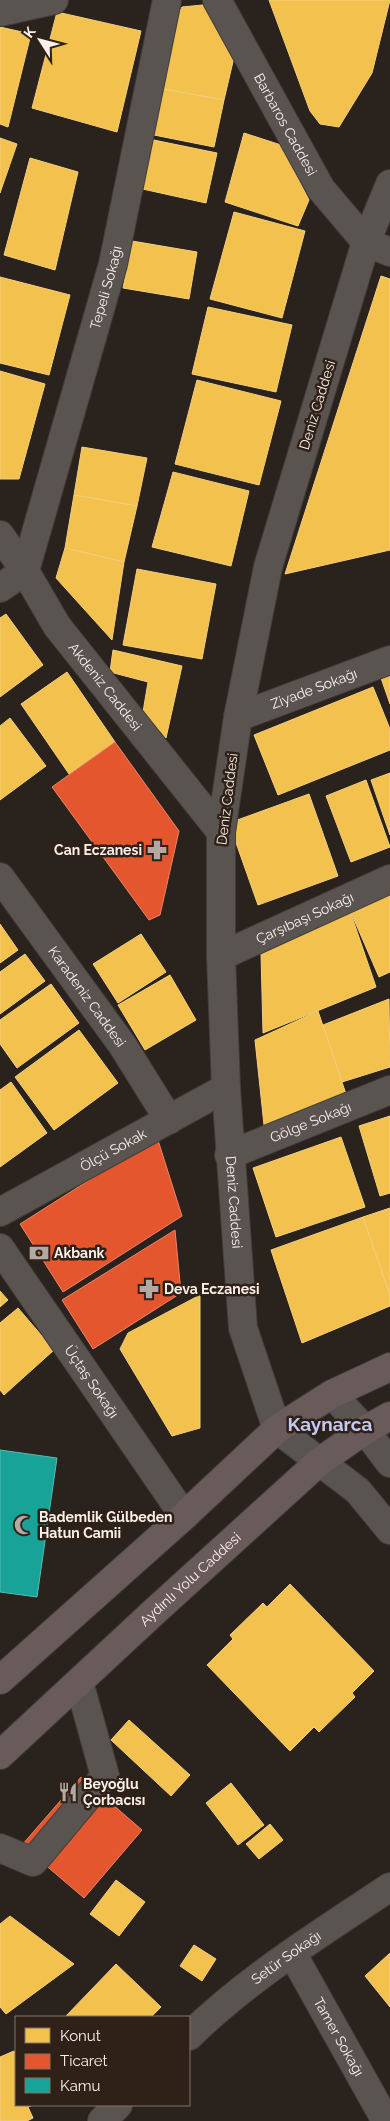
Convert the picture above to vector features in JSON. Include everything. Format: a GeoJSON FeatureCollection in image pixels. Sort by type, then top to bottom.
{"type":"FeatureCollection","features":[{"type":"Feature","properties":{"kind":"main road"},"geometry":{"type":"LineString","coordinates":[[0,1680],[184,1516],[277,1430],[332,1394],[390,1367]]}},
{"type":"Feature","properties":{"kind":"main road","name":"Aydınlı Yolu Caddesi"},"geometry":{"type":"LineString","coordinates":[[0,1755],[319,1462],[365,1430],[390,1416]]}},
{"type":"Feature","properties":{"kind":"street"},"geometry":{"type":"LineString","coordinates":[[0,12],[54,0]]}},
{"type":"Feature","properties":{"kind":"street","name":"Tepeli Sokağı"},"geometry":{"type":"LineString","coordinates":[[25,571],[113,264],[167,0]]}},
{"type":"Feature","properties":{"kind":"street","name":"Barbaros Caddesi"},"geometry":{"type":"LineString","coordinates":[[217,0],[321,189],[378,247]]}},
{"type":"Feature","properties":{"kind":"street","name":"Deniz Caddesi"},"geometry":{"type":"LineString","coordinates":[[277,1430],[243,1328],[229,1155],[226,1088],[221,832],[238,717],[268,567],[378,247],[390,184]]}},
{"type":"Feature","properties":{"kind":"street","name":"Akdeniz Caddesi"},"geometry":{"type":"LineString","coordinates":[[0,535],[25,571],[57,626],[221,832]]}},
{"type":"Feature","properties":{"kind":"street"},"geometry":{"type":"LineString","coordinates":[[0,588],[25,571]]}},
{"type":"Feature","properties":{"kind":"street","name":"Ziyade Sokağı"},"geometry":{"type":"LineString","coordinates":[[238,717],[390,660]]}},
{"type":"Feature","properties":{"kind":"street","name":"Karadeniz Caddesi"},"geometry":{"type":"LineString","coordinates":[[0,877],[124,1046],[169,1120]]}},
{"type":"Feature","properties":{"kind":"street","name":"Çarşıbaşı Sokağı"},"geometry":{"type":"LineString","coordinates":[[222,956],[390,879]]}},
{"type":"Feature","properties":{"kind":"street","name":"Ölçü Sokak"},"geometry":{"type":"LineString","coordinates":[[0,1212],[226,1088]]}},
{"type":"Feature","properties":{"kind":"street","name":"Gölge Sokağı"},"geometry":{"type":"LineString","coordinates":[[229,1155],[390,1090]]}},
{"type":"Feature","properties":{"kind":"street","name":"Üçtaş Sokağı"},"geometry":{"type":"LineString","coordinates":[[0,1248],[184,1516]]}},
{"type":"Feature","properties":{"kind":"street"},"geometry":{"type":"LineString","coordinates":[[332,1394],[365,1430],[390,1463]]}},
{"type":"Feature","properties":{"kind":"street"},"geometry":{"type":"LineString","coordinates":[[277,1430],[358,1490],[390,1530]]}},
{"type":"Feature","properties":{"kind":"street"},"geometry":{"type":"LineString","coordinates":[[0,1848],[33,1862],[105,1776],[79,1682]]}},
{"type":"Feature","properties":{"kind":"street","name":"Setür Sokağı"},"geometry":{"type":"LineString","coordinates":[[190,2035],[208,2017],[292,1953],[390,1887]]}},
{"type":"Feature","properties":{"kind":"street","name":"Tamer Sokağı"},"geometry":{"type":"LineString","coordinates":[[292,1953],[386,2121]]}},
{"type":"Feature","properties":{"kind":"street"},"geometry":{"type":"LineString","coordinates":[[102,2121],[117,2106]]}},
{"type":"Feature","properties":{"kind":"building: Konut"},"geometry":{"type":"Polygon","coordinates":[[[269,0],[390,0],[372,73],[339,127],[320,124],[310,111],[269,0]]]}},
{"type":"Feature","properties":{"kind":"building: Konut"},"geometry":{"type":"Polygon","coordinates":[[[213,4],[235,53],[224,100],[158,88],[170,29],[182,7],[213,4]]]}},
{"type":"Feature","properties":{"kind":"building: Konut"},"geometry":{"type":"Polygon","coordinates":[[[57,12],[141,31],[117,132],[32,108],[57,12]]]}},
{"type":"Feature","properties":{"kind":"building: Konut"},"geometry":{"type":"Polygon","coordinates":[[[0,27],[31,34],[8,127],[0,124],[0,27]]]}},
{"type":"Feature","properties":{"kind":"building: Konut"},"geometry":{"type":"Polygon","coordinates":[[[158,88],[224,100],[214,147],[149,134],[158,88]]]}},
{"type":"Feature","properties":{"kind":"building: Konut"},"geometry":{"type":"Polygon","coordinates":[[[244,133],[281,145],[309,200],[298,226],[225,202],[244,133]]]}},
{"type":"Feature","properties":{"kind":"building: Konut"},"geometry":{"type":"Polygon","coordinates":[[[0,138],[17,144],[0,193],[0,138]]]}},
{"type":"Feature","properties":{"kind":"building: Konut"},"geometry":{"type":"Polygon","coordinates":[[[149,139],[217,153],[206,203],[138,188],[149,139]]]}},
{"type":"Feature","properties":{"kind":"building: Konut"},"geometry":{"type":"Polygon","coordinates":[[[30,158],[78,172],[55,270],[4,255],[30,158]]]}},
{"type":"Feature","properties":{"kind":"building: Konut"},"geometry":{"type":"Polygon","coordinates":[[[234,212],[305,231],[282,318],[210,299],[234,212]]]}},
{"type":"Feature","properties":{"kind":"building: Konut"},"geometry":{"type":"Polygon","coordinates":[[[132,241],[197,252],[189,299],[123,288],[132,241]]]}},
{"type":"Feature","properties":{"kind":"building: Konut"},"geometry":{"type":"Polygon","coordinates":[[[381,276],[390,279],[390,550],[285,574],[381,276]]]}},
{"type":"Feature","properties":{"kind":"building: Konut"},"geometry":{"type":"Polygon","coordinates":[[[0,277],[70,295],[49,375],[0,363],[0,277]]]}},
{"type":"Feature","properties":{"kind":"building: Konut"},"geometry":{"type":"Polygon","coordinates":[[[208,307],[292,325],[276,392],[192,374],[208,307]]]}},
{"type":"Feature","properties":{"kind":"building: Konut"},"geometry":{"type":"Polygon","coordinates":[[[0,371],[45,384],[19,479],[0,479],[0,371]]]}},
{"type":"Feature","properties":{"kind":"building: Konut"},"geometry":{"type":"Polygon","coordinates":[[[197,380],[281,401],[259,485],[175,464],[197,380]]]}},
{"type":"Feature","properties":{"kind":"building: Konut"},"geometry":{"type":"Polygon","coordinates":[[[82,447],[147,458],[137,506],[74,495],[82,447]]]}},
{"type":"Feature","properties":{"kind":"building: Konut"},"geometry":{"type":"Polygon","coordinates":[[[173,472],[249,491],[231,566],[152,547],[173,472]]]}},
{"type":"Feature","properties":{"kind":"building: Konut"},"geometry":{"type":"Polygon","coordinates":[[[74,495],[137,506],[124,562],[65,548],[74,495]]]}},
{"type":"Feature","properties":{"kind":"building: Konut"},"geometry":{"type":"Polygon","coordinates":[[[65,548],[124,562],[112,640],[56,578],[65,548]]]}},
{"type":"Feature","properties":{"kind":"building: Konut"},"geometry":{"type":"Polygon","coordinates":[[[137,569],[216,584],[202,659],[123,645],[137,569]]]}},
{"type":"Feature","properties":{"kind":"building: Konut"},"geometry":{"type":"Polygon","coordinates":[[[6,614],[43,665],[0,697],[0,618],[6,614]]]}},
{"type":"Feature","properties":{"kind":"building: Konut"},"geometry":{"type":"Polygon","coordinates":[[[113,650],[182,666],[166,738],[143,712],[148,682],[110,672],[113,650]]]}},
{"type":"Feature","properties":{"kind":"building: Konut"},"geometry":{"type":"Polygon","coordinates":[[[67,672],[115,742],[69,774],[21,704],[67,672]]]}},
{"type":"Feature","properties":{"kind":"building: Konut"},"geometry":{"type":"Polygon","coordinates":[[[390,675],[390,704],[381,678],[390,675]]]}},
{"type":"Feature","properties":{"kind":"building: Konut"},"geometry":{"type":"Polygon","coordinates":[[[373,687],[390,729],[390,750],[278,795],[254,735],[373,687]]]}},
{"type":"Feature","properties":{"kind":"building: Konut"},"geometry":{"type":"Polygon","coordinates":[[[10,718],[46,766],[0,800],[0,726],[10,718]]]}},
{"type":"Feature","properties":{"kind":"building: Konut"},"geometry":{"type":"Polygon","coordinates":[[[390,773],[390,835],[371,780],[390,773]]]}},
{"type":"Feature","properties":{"kind":"building: Konut"},"geometry":{"type":"Polygon","coordinates":[[[366,780],[390,847],[351,862],[326,796],[366,780]]]}},
{"type":"Feature","properties":{"kind":"building: Konut"},"geometry":{"type":"Polygon","coordinates":[[[309,794],[338,876],[258,905],[229,823],[309,794]]]}},
{"type":"Feature","properties":{"kind":"building: Konut"},"geometry":{"type":"Polygon","coordinates":[[[390,891],[390,972],[379,977],[349,908],[390,891]]]}},
{"type":"Feature","properties":{"kind":"building: Konut"},"geometry":{"type":"Polygon","coordinates":[[[349,908],[376,987],[263,1033],[261,953],[349,908]]]}},
{"type":"Feature","properties":{"kind":"building: Konut"},"geometry":{"type":"Polygon","coordinates":[[[0,924],[18,950],[0,963],[0,924]]]}},
{"type":"Feature","properties":{"kind":"building: Konut"},"geometry":{"type":"Polygon","coordinates":[[[141,934],[166,972],[118,1003],[93,964],[141,934]]]}},
{"type":"Feature","properties":{"kind":"building: Konut"},"geometry":{"type":"Polygon","coordinates":[[[25,954],[45,981],[0,1014],[0,972],[25,954]]]}},
{"type":"Feature","properties":{"kind":"building: Konut"},"geometry":{"type":"Polygon","coordinates":[[[170,975],[196,1020],[145,1050],[118,1005],[170,975]]]}},
{"type":"Feature","properties":{"kind":"building: Konut"},"geometry":{"type":"Polygon","coordinates":[[[51,984],[79,1023],[17,1068],[0,1044],[0,1020],[51,984]]]}},
{"type":"Feature","properties":{"kind":"building: Konut"},"geometry":{"type":"Polygon","coordinates":[[[389,999],[390,1067],[342,1082],[323,1025],[389,999]]]}},
{"type":"Feature","properties":{"kind":"building: Konut"},"geometry":{"type":"Polygon","coordinates":[[[318,1011],[346,1094],[264,1125],[255,1040],[318,1011]]]}},
{"type":"Feature","properties":{"kind":"building: Konut"},"geometry":{"type":"Polygon","coordinates":[[[79,1030],[118,1083],[54,1130],[15,1077],[79,1030]]]}},
{"type":"Feature","properties":{"kind":"building: Konut"},"geometry":{"type":"Polygon","coordinates":[[[11,1082],[47,1133],[0,1167],[0,1090],[11,1082]]]}},
{"type":"Feature","properties":{"kind":"building: Konut"},"geometry":{"type":"Polygon","coordinates":[[[390,1116],[390,1193],[380,1196],[359,1126],[390,1116]]]}},
{"type":"Feature","properties":{"kind":"building: Konut"},"geometry":{"type":"Polygon","coordinates":[[[341,1137],[365,1207],[276,1237],[253,1168],[341,1137]]]}},
{"type":"Feature","properties":{"kind":"building: Konut"},"geometry":{"type":"Polygon","coordinates":[[[390,1208],[390,1296],[363,1217],[390,1208]]]}},
{"type":"Feature","properties":{"kind":"building: Konut"},"geometry":{"type":"Polygon","coordinates":[[[363,1217],[390,1296],[390,1306],[302,1343],[271,1250],[363,1217]]]}},
{"type":"Feature","properties":{"kind":"building: Konut"},"geometry":{"type":"Polygon","coordinates":[[[0,1291],[8,1300],[0,1307],[0,1291]]]}},
{"type":"Feature","properties":{"kind":"building: Konut"},"geometry":{"type":"Polygon","coordinates":[[[200,1295],[200,1428],[172,1436],[120,1349],[128,1333],[200,1295]]]}},
{"type":"Feature","properties":{"kind":"building: Konut"},"geometry":{"type":"Polygon","coordinates":[[[18,1308],[54,1350],[4,1395],[0,1390],[0,1323],[18,1308]]]}},
{"type":"Feature","properties":{"kind":"building: Konut"},"geometry":{"type":"Polygon","coordinates":[[[290,1584],[374,1671],[352,1693],[355,1697],[319,1732],[314,1727],[290,1751],[207,1665],[233,1639],[230,1635],[263,1603],[267,1607],[290,1584]]]}},
{"type":"Feature","properties":{"kind":"building: Konut"},"geometry":{"type":"Polygon","coordinates":[[[129,1720],[190,1775],[171,1796],[111,1740],[129,1720]]]}},
{"type":"Feature","properties":{"kind":"building: Konut"},"geometry":{"type":"Polygon","coordinates":[[[231,1783],[264,1825],[238,1845],[206,1803],[231,1783]]]}},
{"type":"Feature","properties":{"kind":"building: Konut"},"geometry":{"type":"Polygon","coordinates":[[[270,1824],[283,1840],[259,1859],[246,1844],[270,1824]]]}},
{"type":"Feature","properties":{"kind":"building: Konut"},"geometry":{"type":"Polygon","coordinates":[[[116,1880],[145,1902],[119,1936],[90,1914],[116,1880]]]}},
{"type":"Feature","properties":{"kind":"building: Konut"},"geometry":{"type":"Polygon","coordinates":[[[10,1916],[74,1964],[6,2014],[0,2007],[0,1924],[10,1916]]]}},
{"type":"Feature","properties":{"kind":"building: Konut"},"geometry":{"type":"Polygon","coordinates":[[[194,1945],[216,1959],[202,1981],[180,1966],[194,1945]]]}},
{"type":"Feature","properties":{"kind":"building: Konut"},"geometry":{"type":"Polygon","coordinates":[[[390,1953],[390,2007],[365,1976],[390,1953]]]}},
{"type":"Feature","properties":{"kind":"building: Konut"},"geometry":{"type":"Polygon","coordinates":[[[116,1964],[161,2007],[152,2016],[66,2016],[116,1964]]]}},
{"type":"Feature","properties":{"kind":"building: Konut"},"geometry":{"type":"Polygon","coordinates":[[[14,2051],[15,2106],[30,2106],[28,2107],[33,2118],[27,2121],[0,2121],[0,2057],[14,2051]]]}},
{"type":"Feature","properties":{"kind":"building: Ticaret"},"geometry":{"type":"Polygon","coordinates":[[[115,742],[179,831],[160,915],[149,920],[52,787],[115,742]]]}},
{"type":"Feature","properties":{"kind":"building: Ticaret"},"geometry":{"type":"Polygon","coordinates":[[[157,1137],[182,1216],[63,1292],[20,1224],[157,1137]]]}},
{"type":"Feature","properties":{"kind":"building: Ticaret"},"geometry":{"type":"Polygon","coordinates":[[[175,1230],[181,1293],[93,1349],[62,1300],[175,1230]]]}},
{"type":"Feature","properties":{"kind":"building: Ticaret"},"geometry":{"type":"Polygon","coordinates":[[[81,1777],[142,1830],[84,1898],[22,1845],[81,1777]]]}},
{"type":"Feature","properties":{"kind":"building: Kamu","name":"Bademlik Gülbeden Hatun Camii"},"geometry":{"type":"Polygon","coordinates":[[[0,1450],[57,1458],[37,1597],[0,1592],[0,1450]]]}},
{"type":"Feature","properties":{"kind":"place","name":"Can Eczanesi"},"geometry":{"type":"Point","coordinates":[157,850]}},
{"type":"Feature","properties":{"kind":"place","name":"Akbank"},"geometry":{"type":"Point","coordinates":[39,1253]}},
{"type":"Feature","properties":{"kind":"place","name":"Deva Eczanesi"},"geometry":{"type":"Point","coordinates":[149,1289]}},
{"type":"Feature","properties":{"kind":"place","name":"Bademlik Gülbeden Hatun Camii"},"geometry":{"type":"Point","coordinates":[24,1525]}},
{"type":"Feature","properties":{"kind":"place","name":"Beyoğlu Çorbacısı"},"geometry":{"type":"Point","coordinates":[68,1792]}},
{"type":"Feature","properties":{"kind":"district","name":"Kaynarca"},"geometry":{"type":"Point","coordinates":[330,1424]}}]}
